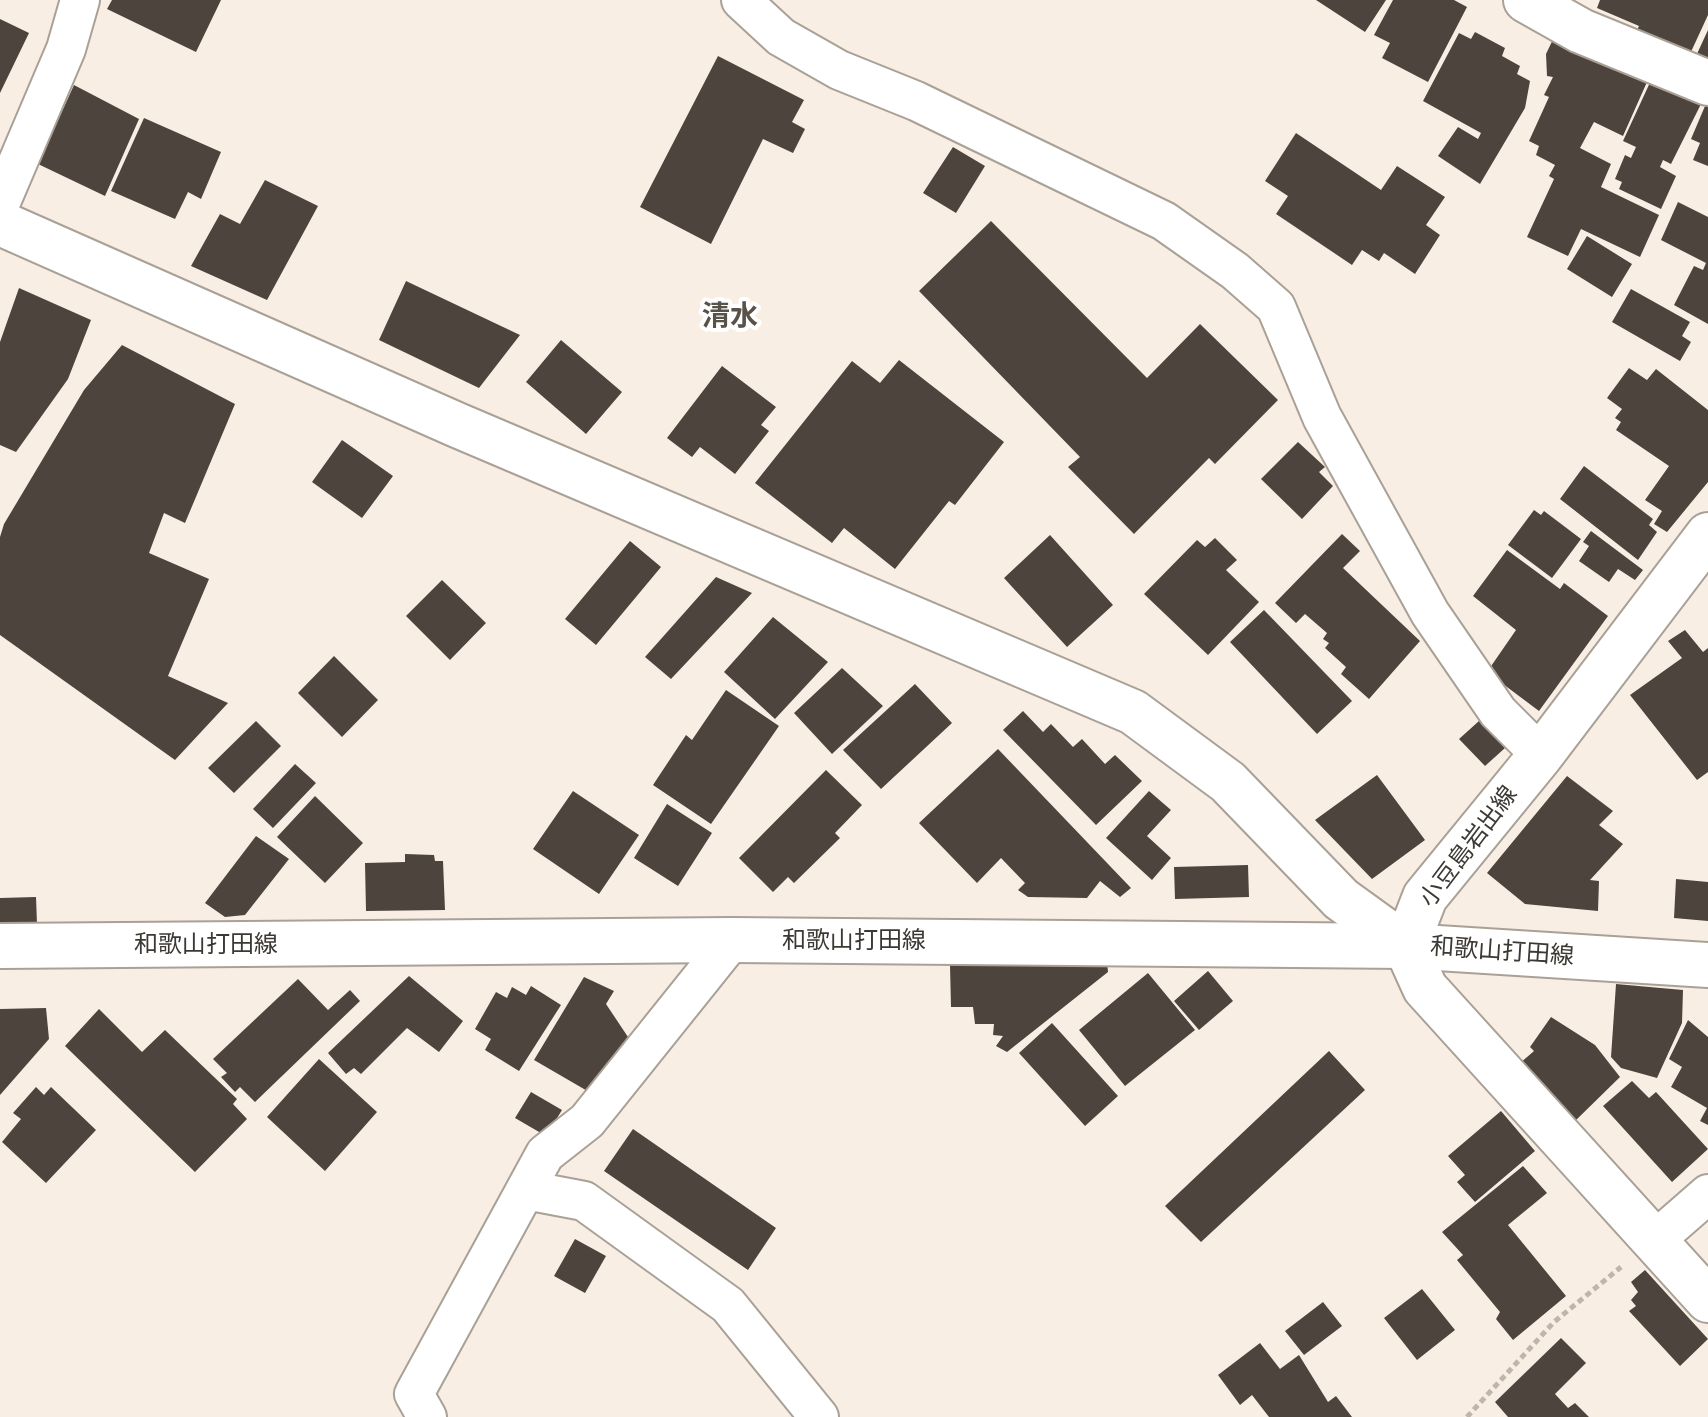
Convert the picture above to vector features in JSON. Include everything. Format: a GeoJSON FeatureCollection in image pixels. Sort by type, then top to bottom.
{"type":"FeatureCollection","features":[{"type":"Feature","properties":{"kind":"main road"},"geometry":{"type":"LineString","coordinates":[[1526,0],[1581,31],[1708,83]]}},
{"type":"Feature","properties":{"kind":"main road"},"geometry":{"type":"LineString","coordinates":[[0,223],[471,432],[1133,712],[1228,782],[1341,899],[1406,946],[1425,988],[1708,1300]]}},
{"type":"Feature","properties":{"kind":"main road","name":"小豆島岩出線"},"geometry":{"type":"LineString","coordinates":[[1406,946],[1425,897],[1541,755],[1708,535]]}},
{"type":"Feature","properties":{"kind":"main road","name":"和歌山打田線"},"geometry":{"type":"LineString","coordinates":[[0,946],[732,940],[1406,946],[1708,965]]}},
{"type":"Feature","properties":{"kind":"street"},"geometry":{"type":"LineString","coordinates":[[0,204],[66,49],[80,0]]}},
{"type":"Feature","properties":{"kind":"street"},"geometry":{"type":"LineString","coordinates":[[741,0],[781,37],[839,70],[916,101],[1164,221],[1235,271],[1276,307],[1322,417],[1430,613],[1498,712],[1541,755]]}},
{"type":"Feature","properties":{"kind":"street"},"geometry":{"type":"LineString","coordinates":[[427,1417],[414,1394],[545,1154],[587,1121],[732,940]]}},
{"type":"Feature","properties":{"kind":"street"},"geometry":{"type":"LineString","coordinates":[[526,1190],[584,1201],[728,1305],[819,1417]]}},
{"type":"Feature","properties":{"kind":"street"},"geometry":{"type":"LineString","coordinates":[[1653,1242],[1708,1194]]}},
{"type":"Feature","properties":{"kind":"path"},"geometry":{"type":"LineString","coordinates":[[1467,1417],[1554,1322],[1653,1242]]}},
{"type":"Feature","properties":{"kind":"building"},"geometry":{"type":"Polygon","coordinates":[[[112,0],[221,0],[196,52],[107,9],[112,0]]]}},
{"type":"Feature","properties":{"kind":"building"},"geometry":{"type":"Polygon","coordinates":[[[1316,0],[1386,0],[1365,32],[1316,0]]]}},
{"type":"Feature","properties":{"kind":"building"},"geometry":{"type":"Polygon","coordinates":[[[1393,0],[1454,0],[1467,7],[1428,82],[1382,58],[1390,43],[1374,35],[1393,0]]]}},
{"type":"Feature","properties":{"kind":"building"},"geometry":{"type":"Polygon","coordinates":[[[1600,0],[1708,0],[1708,15],[1690,54],[1636,32],[1639,26],[1597,8],[1600,0]]]}},
{"type":"Feature","properties":{"kind":"building"},"geometry":{"type":"Polygon","coordinates":[[[0,19],[29,33],[0,93],[0,19]]]}},
{"type":"Feature","properties":{"kind":"building"},"geometry":{"type":"Polygon","coordinates":[[[1708,30],[1708,62],[1696,56],[1708,30]]]}},
{"type":"Feature","properties":{"kind":"building"},"geometry":{"type":"Polygon","coordinates":[[[1557,31],[1651,73],[1623,136],[1594,122],[1580,148],[1611,164],[1601,187],[1659,215],[1640,257],[1581,229],[1568,256],[1527,237],[1554,179],[1549,176],[1555,165],[1536,155],[1539,146],[1529,141],[1549,97],[1544,95],[1553,77],[1547,76],[1546,54],[1557,31]]]}},
{"type":"Feature","properties":{"kind":"building"},"geometry":{"type":"Polygon","coordinates":[[[1475,32],[1505,48],[1502,56],[1520,66],[1517,74],[1530,81],[1525,108],[1480,184],[1438,156],[1458,127],[1478,139],[1481,133],[1423,101],[1459,33],[1471,39],[1475,32]]]}},
{"type":"Feature","properties":{"kind":"building"},"geometry":{"type":"Polygon","coordinates":[[[718,56],[804,100],[792,122],[805,129],[793,153],[763,139],[711,244],[640,207],[718,56]]]}},
{"type":"Feature","properties":{"kind":"building"},"geometry":{"type":"Polygon","coordinates":[[[1653,76],[1703,100],[1671,164],[1663,160],[1660,167],[1676,176],[1661,209],[1619,189],[1622,182],[1615,179],[1625,155],[1631,158],[1636,147],[1623,141],[1653,76]]]}},
{"type":"Feature","properties":{"kind":"building"},"geometry":{"type":"Polygon","coordinates":[[[74,85],[139,119],[105,196],[38,164],[74,85]]]}},
{"type":"Feature","properties":{"kind":"building"},"geometry":{"type":"Polygon","coordinates":[[[1708,99],[1708,166],[1693,160],[1700,143],[1691,139],[1708,99]]]}},
{"type":"Feature","properties":{"kind":"building"},"geometry":{"type":"Polygon","coordinates":[[[144,118],[221,152],[201,199],[188,192],[175,219],[111,191],[144,118]]]}},
{"type":"Feature","properties":{"kind":"building"},"geometry":{"type":"Polygon","coordinates":[[[1296,133],[1381,190],[1397,166],[1445,197],[1426,225],[1440,235],[1415,274],[1384,253],[1379,261],[1362,250],[1352,265],[1276,214],[1288,196],[1265,181],[1296,133]]]}},
{"type":"Feature","properties":{"kind":"building"},"geometry":{"type":"Polygon","coordinates":[[[953,147],[985,166],[956,213],[923,193],[953,147]]]}},
{"type":"Feature","properties":{"kind":"building"},"geometry":{"type":"Polygon","coordinates":[[[265,180],[318,206],[267,300],[191,266],[220,214],[240,224],[265,180]]]}},
{"type":"Feature","properties":{"kind":"building"},"geometry":{"type":"Polygon","coordinates":[[[1678,202],[1708,217],[1708,324],[1674,305],[1694,266],[1703,270],[1706,263],[1661,240],[1678,202]]]}},
{"type":"Feature","properties":{"kind":"building"},"geometry":{"type":"Polygon","coordinates":[[[991,221],[1147,378],[1200,324],[1278,400],[1215,464],[1209,458],[1134,534],[1068,467],[1080,457],[919,291],[991,221]]]}},
{"type":"Feature","properties":{"kind":"building"},"geometry":{"type":"Polygon","coordinates":[[[1587,236],[1632,264],[1612,297],[1567,269],[1587,236]]]}},
{"type":"Feature","properties":{"kind":"building"},"geometry":{"type":"Polygon","coordinates":[[[406,281],[520,335],[479,388],[379,340],[406,281]]]}},
{"type":"Feature","properties":{"kind":"building"},"geometry":{"type":"Polygon","coordinates":[[[19,288],[91,320],[68,379],[16,452],[0,445],[0,342],[19,288]]]}},
{"type":"Feature","properties":{"kind":"building"},"geometry":{"type":"Polygon","coordinates":[[[1631,289],[1690,322],[1682,336],[1691,342],[1680,361],[1612,322],[1631,289]]]}},
{"type":"Feature","properties":{"kind":"building"},"geometry":{"type":"Polygon","coordinates":[[[561,340],[622,392],[586,434],[526,382],[561,340]]]}},
{"type":"Feature","properties":{"kind":"building"},"geometry":{"type":"Polygon","coordinates":[[[122,345],[235,404],[185,523],[164,513],[149,553],[209,579],[168,676],[228,703],[175,760],[0,635],[0,537],[4,524],[84,390],[122,345]]]}},
{"type":"Feature","properties":{"kind":"building"},"geometry":{"type":"Polygon","coordinates":[[[899,360],[1004,442],[955,505],[949,501],[895,569],[844,528],[832,543],[755,483],[852,361],[880,383],[899,360]]]}},
{"type":"Feature","properties":{"kind":"building"},"geometry":{"type":"Polygon","coordinates":[[[722,366],[776,407],[761,425],[769,431],[735,474],[700,447],[692,457],[667,438],[722,366]]]}},
{"type":"Feature","properties":{"kind":"building"},"geometry":{"type":"Polygon","coordinates":[[[1629,368],[1647,380],[1656,369],[1708,410],[1708,482],[1667,532],[1654,524],[1662,511],[1645,500],[1669,466],[1616,430],[1621,422],[1615,418],[1622,409],[1607,398],[1629,368]]]}},
{"type":"Feature","properties":{"kind":"building"},"geometry":{"type":"Polygon","coordinates":[[[342,440],[393,476],[362,518],[312,482],[342,440]]]}},
{"type":"Feature","properties":{"kind":"building"},"geometry":{"type":"Polygon","coordinates":[[[1298,442],[1325,467],[1319,472],[1333,486],[1302,519],[1261,479],[1298,442]]]}},
{"type":"Feature","properties":{"kind":"building"},"geometry":{"type":"Polygon","coordinates":[[[1584,466],[1653,519],[1649,525],[1657,532],[1638,560],[1560,499],[1584,466]]]}},
{"type":"Feature","properties":{"kind":"building"},"geometry":{"type":"Polygon","coordinates":[[[1534,510],[1541,515],[1544,511],[1581,539],[1552,578],[1508,545],[1534,510]]]}},
{"type":"Feature","properties":{"kind":"building"},"geometry":{"type":"Polygon","coordinates":[[[1591,531],[1643,570],[1635,580],[1618,569],[1609,582],[1579,561],[1589,546],[1583,542],[1591,531]]]}},
{"type":"Feature","properties":{"kind":"building"},"geometry":{"type":"Polygon","coordinates":[[[1342,534],[1360,551],[1343,568],[1420,641],[1369,699],[1341,674],[1346,667],[1325,648],[1329,643],[1323,639],[1327,633],[1305,614],[1296,623],[1275,603],[1342,534]]]}},
{"type":"Feature","properties":{"kind":"building"},"geometry":{"type":"Polygon","coordinates":[[[1050,535],[1113,605],[1067,647],[1004,578],[1050,535]]]}},
{"type":"Feature","properties":{"kind":"building"},"geometry":{"type":"Polygon","coordinates":[[[1215,538],[1237,560],[1226,570],[1259,602],[1208,655],[1144,594],[1197,540],[1205,547],[1215,538]]]}},
{"type":"Feature","properties":{"kind":"building"},"geometry":{"type":"Polygon","coordinates":[[[630,541],[661,567],[596,645],[565,619],[630,541]]]}},
{"type":"Feature","properties":{"kind":"building"},"geometry":{"type":"Polygon","coordinates":[[[1507,550],[1560,589],[1564,583],[1608,616],[1539,711],[1487,672],[1516,630],[1473,596],[1507,550]]]}},
{"type":"Feature","properties":{"kind":"building"},"geometry":{"type":"Polygon","coordinates":[[[716,577],[752,593],[671,679],[645,657],[716,577]]]}},
{"type":"Feature","properties":{"kind":"building"},"geometry":{"type":"Polygon","coordinates":[[[442,580],[486,623],[450,660],[406,616],[442,580]]]}},
{"type":"Feature","properties":{"kind":"building"},"geometry":{"type":"Polygon","coordinates":[[[1264,610],[1352,701],[1317,734],[1230,642],[1264,610]]]}},
{"type":"Feature","properties":{"kind":"building"},"geometry":{"type":"Polygon","coordinates":[[[773,617],[828,662],[775,719],[724,672],[773,617]]]}},
{"type":"Feature","properties":{"kind":"building"},"geometry":{"type":"Polygon","coordinates":[[[1685,630],[1703,652],[1708,648],[1708,772],[1697,780],[1630,695],[1682,658],[1668,641],[1685,630]]]}},
{"type":"Feature","properties":{"kind":"building"},"geometry":{"type":"Polygon","coordinates":[[[334,656],[378,700],[342,737],[298,693],[334,656]]]}},
{"type":"Feature","properties":{"kind":"building"},"geometry":{"type":"Polygon","coordinates":[[[842,668],[883,706],[832,754],[794,713],[842,668]]]}},
{"type":"Feature","properties":{"kind":"building"},"geometry":{"type":"Polygon","coordinates":[[[915,684],[952,723],[881,789],[843,750],[915,684]]]}},
{"type":"Feature","properties":{"kind":"building"},"geometry":{"type":"Polygon","coordinates":[[[726,690],[779,726],[711,824],[653,785],[686,735],[692,740],[726,690]]]}},
{"type":"Feature","properties":{"kind":"building"},"geometry":{"type":"Polygon","coordinates":[[[1023,711],[1043,732],[1051,724],[1073,747],[1082,739],[1105,764],[1115,755],[1142,781],[1096,825],[1003,730],[1023,711]]]}},
{"type":"Feature","properties":{"kind":"building"},"geometry":{"type":"Polygon","coordinates":[[[256,721],[281,746],[234,793],[208,768],[256,721]]]}},
{"type":"Feature","properties":{"kind":"building"},"geometry":{"type":"Polygon","coordinates":[[[1479,721],[1505,748],[1485,766],[1459,739],[1479,721]]]}},
{"type":"Feature","properties":{"kind":"building"},"geometry":{"type":"Polygon","coordinates":[[[998,749],[1131,888],[1120,897],[1100,881],[1087,898],[1028,897],[1018,890],[1025,883],[1001,858],[977,883],[919,823],[998,749]]]}},
{"type":"Feature","properties":{"kind":"building"},"geometry":{"type":"Polygon","coordinates":[[[295,764],[316,783],[273,828],[253,809],[295,764]]]}},
{"type":"Feature","properties":{"kind":"building"},"geometry":{"type":"Polygon","coordinates":[[[826,770],[862,805],[835,833],[840,838],[794,883],[788,877],[773,892],[739,858],[826,770]]]}},
{"type":"Feature","properties":{"kind":"building"},"geometry":{"type":"Polygon","coordinates":[[[1377,775],[1425,840],[1372,879],[1315,820],[1377,775]]]}},
{"type":"Feature","properties":{"kind":"building"},"geometry":{"type":"Polygon","coordinates":[[[1567,776],[1613,811],[1599,825],[1623,844],[1590,880],[1599,881],[1598,911],[1525,904],[1487,873],[1567,776]]]}},
{"type":"Feature","properties":{"kind":"building"},"geometry":{"type":"Polygon","coordinates":[[[573,791],[639,835],[599,894],[533,849],[573,791]]]}},
{"type":"Feature","properties":{"kind":"building"},"geometry":{"type":"Polygon","coordinates":[[[1149,791],[1171,810],[1147,836],[1171,858],[1152,880],[1106,838],[1149,791]]]}},
{"type":"Feature","properties":{"kind":"building"},"geometry":{"type":"Polygon","coordinates":[[[315,796],[363,843],[325,883],[277,837],[315,796]]]}},
{"type":"Feature","properties":{"kind":"building"},"geometry":{"type":"Polygon","coordinates":[[[667,804],[712,833],[678,886],[634,858],[667,804]]]}},
{"type":"Feature","properties":{"kind":"building"},"geometry":{"type":"Polygon","coordinates":[[[256,836],[289,859],[245,915],[225,917],[205,903],[256,836]]]}},
{"type":"Feature","properties":{"kind":"building"},"geometry":{"type":"Polygon","coordinates":[[[405,854],[434,855],[435,861],[443,861],[445,910],[366,911],[365,863],[405,862],[405,854]]]}},
{"type":"Feature","properties":{"kind":"building"},"geometry":{"type":"Polygon","coordinates":[[[1248,865],[1249,897],[1175,899],[1174,867],[1248,865]]]}},
{"type":"Feature","properties":{"kind":"building"},"geometry":{"type":"Polygon","coordinates":[[[1676,879],[1708,882],[1708,921],[1674,918],[1676,879]]]}},
{"type":"Feature","properties":{"kind":"building"},"geometry":{"type":"Polygon","coordinates":[[[36,897],[37,924],[0,926],[0,898],[36,897]]]}},
{"type":"Feature","properties":{"kind":"building"},"geometry":{"type":"Polygon","coordinates":[[[1107,961],[1108,972],[1007,1052],[996,1046],[1003,1036],[993,1035],[994,1024],[975,1024],[973,1007],[951,1007],[950,965],[1107,961]]]}},
{"type":"Feature","properties":{"kind":"building"},"geometry":{"type":"Polygon","coordinates":[[[1208,971],[1233,1001],[1199,1030],[1174,1001],[1208,971]]]}},
{"type":"Feature","properties":{"kind":"building"},"geometry":{"type":"Polygon","coordinates":[[[1148,973],[1195,1030],[1125,1086],[1079,1030],[1148,973]]]}},
{"type":"Feature","properties":{"kind":"building"},"geometry":{"type":"Polygon","coordinates":[[[409,976],[463,1021],[439,1052],[407,1028],[361,1074],[354,1068],[346,1074],[328,1053],[409,976]]]}},
{"type":"Feature","properties":{"kind":"building"},"geometry":{"type":"Polygon","coordinates":[[[584,977],[614,991],[606,1004],[632,1043],[596,1096],[534,1060],[584,977]]]}},
{"type":"Feature","properties":{"kind":"building"},"geometry":{"type":"Polygon","coordinates":[[[298,979],[328,1010],[350,990],[360,1001],[255,1102],[240,1087],[235,1092],[221,1077],[227,1073],[213,1059],[298,979]]]}},
{"type":"Feature","properties":{"kind":"building"},"geometry":{"type":"Polygon","coordinates":[[[1616,984],[1683,990],[1682,1023],[1657,1078],[1621,1068],[1611,1057],[1616,984]]]}},
{"type":"Feature","properties":{"kind":"building"},"geometry":{"type":"Polygon","coordinates":[[[531,986],[561,1005],[519,1071],[485,1050],[491,1039],[475,1029],[496,992],[507,998],[512,987],[526,995],[531,986]]]}},
{"type":"Feature","properties":{"kind":"building"},"geometry":{"type":"Polygon","coordinates":[[[46,1008],[49,1039],[0,1095],[0,1009],[46,1008]]]}},
{"type":"Feature","properties":{"kind":"building"},"geometry":{"type":"Polygon","coordinates":[[[99,1009],[142,1052],[165,1030],[237,1099],[233,1104],[247,1119],[195,1172],[65,1046],[99,1009]]]}},
{"type":"Feature","properties":{"kind":"building"},"geometry":{"type":"Polygon","coordinates":[[[1551,1017],[1595,1045],[1620,1077],[1573,1123],[1519,1064],[1534,1051],[1530,1047],[1551,1017]]]}},
{"type":"Feature","properties":{"kind":"building"},"geometry":{"type":"Polygon","coordinates":[[[1688,1020],[1708,1037],[1708,1125],[1700,1121],[1707,1108],[1671,1087],[1682,1067],[1669,1059],[1688,1020]]]}},
{"type":"Feature","properties":{"kind":"building"},"geometry":{"type":"Polygon","coordinates":[[[1052,1023],[1118,1096],[1085,1126],[1019,1053],[1052,1023]]]}},
{"type":"Feature","properties":{"kind":"building"},"geometry":{"type":"Polygon","coordinates":[[[1329,1051],[1365,1090],[1201,1242],[1165,1206],[1329,1051]]]}},
{"type":"Feature","properties":{"kind":"building"},"geometry":{"type":"Polygon","coordinates":[[[319,1059],[377,1112],[325,1171],[267,1117],[319,1059]]]}},
{"type":"Feature","properties":{"kind":"building"},"geometry":{"type":"Polygon","coordinates":[[[1632,1081],[1649,1098],[1656,1092],[1708,1149],[1672,1182],[1603,1106],[1632,1081]]]}},
{"type":"Feature","properties":{"kind":"building"},"geometry":{"type":"Polygon","coordinates":[[[36,1087],[44,1095],[51,1087],[96,1130],[46,1183],[2,1142],[21,1119],[13,1113],[36,1087]]]}},
{"type":"Feature","properties":{"kind":"building"},"geometry":{"type":"Polygon","coordinates":[[[531,1092],[562,1110],[546,1136],[515,1118],[531,1092]]]}},
{"type":"Feature","properties":{"kind":"building"},"geometry":{"type":"Polygon","coordinates":[[[1501,1111],[1535,1151],[1475,1202],[1457,1182],[1465,1175],[1448,1156],[1501,1111]]]}},
{"type":"Feature","properties":{"kind":"building"},"geometry":{"type":"Polygon","coordinates":[[[633,1129],[776,1228],[748,1270],[604,1171],[633,1129]]]}},
{"type":"Feature","properties":{"kind":"building"},"geometry":{"type":"Polygon","coordinates":[[[1523,1166],[1547,1193],[1508,1225],[1566,1296],[1513,1340],[1496,1319],[1500,1312],[1457,1260],[1463,1255],[1442,1232],[1523,1166]]]}},
{"type":"Feature","properties":{"kind":"building"},"geometry":{"type":"Polygon","coordinates":[[[575,1239],[606,1256],[585,1293],[554,1276],[575,1239]]]}},
{"type":"Feature","properties":{"kind":"building"},"geometry":{"type":"Polygon","coordinates":[[[1645,1270],[1708,1339],[1680,1366],[1629,1311],[1636,1306],[1631,1300],[1638,1292],[1631,1282],[1645,1270]]]}},
{"type":"Feature","properties":{"kind":"building"},"geometry":{"type":"Polygon","coordinates":[[[1422,1289],[1455,1330],[1417,1360],[1384,1318],[1422,1289]]]}},
{"type":"Feature","properties":{"kind":"building"},"geometry":{"type":"Polygon","coordinates":[[[1323,1302],[1342,1326],[1304,1355],[1285,1331],[1323,1302]]]}},
{"type":"Feature","properties":{"kind":"building"},"geometry":{"type":"Polygon","coordinates":[[[1561,1338],[1586,1363],[1555,1394],[1568,1408],[1575,1403],[1589,1417],[1508,1417],[1495,1402],[1561,1338]]]}},
{"type":"Feature","properties":{"kind":"building"},"geometry":{"type":"Polygon","coordinates":[[[1260,1343],[1280,1369],[1299,1355],[1328,1402],[1336,1396],[1352,1417],[1269,1417],[1252,1395],[1240,1405],[1218,1375],[1260,1343]]]}},
{"type":"Feature","properties":{"kind":"district","name":"清水"},"geometry":{"type":"Point","coordinates":[730,317]}}]}
